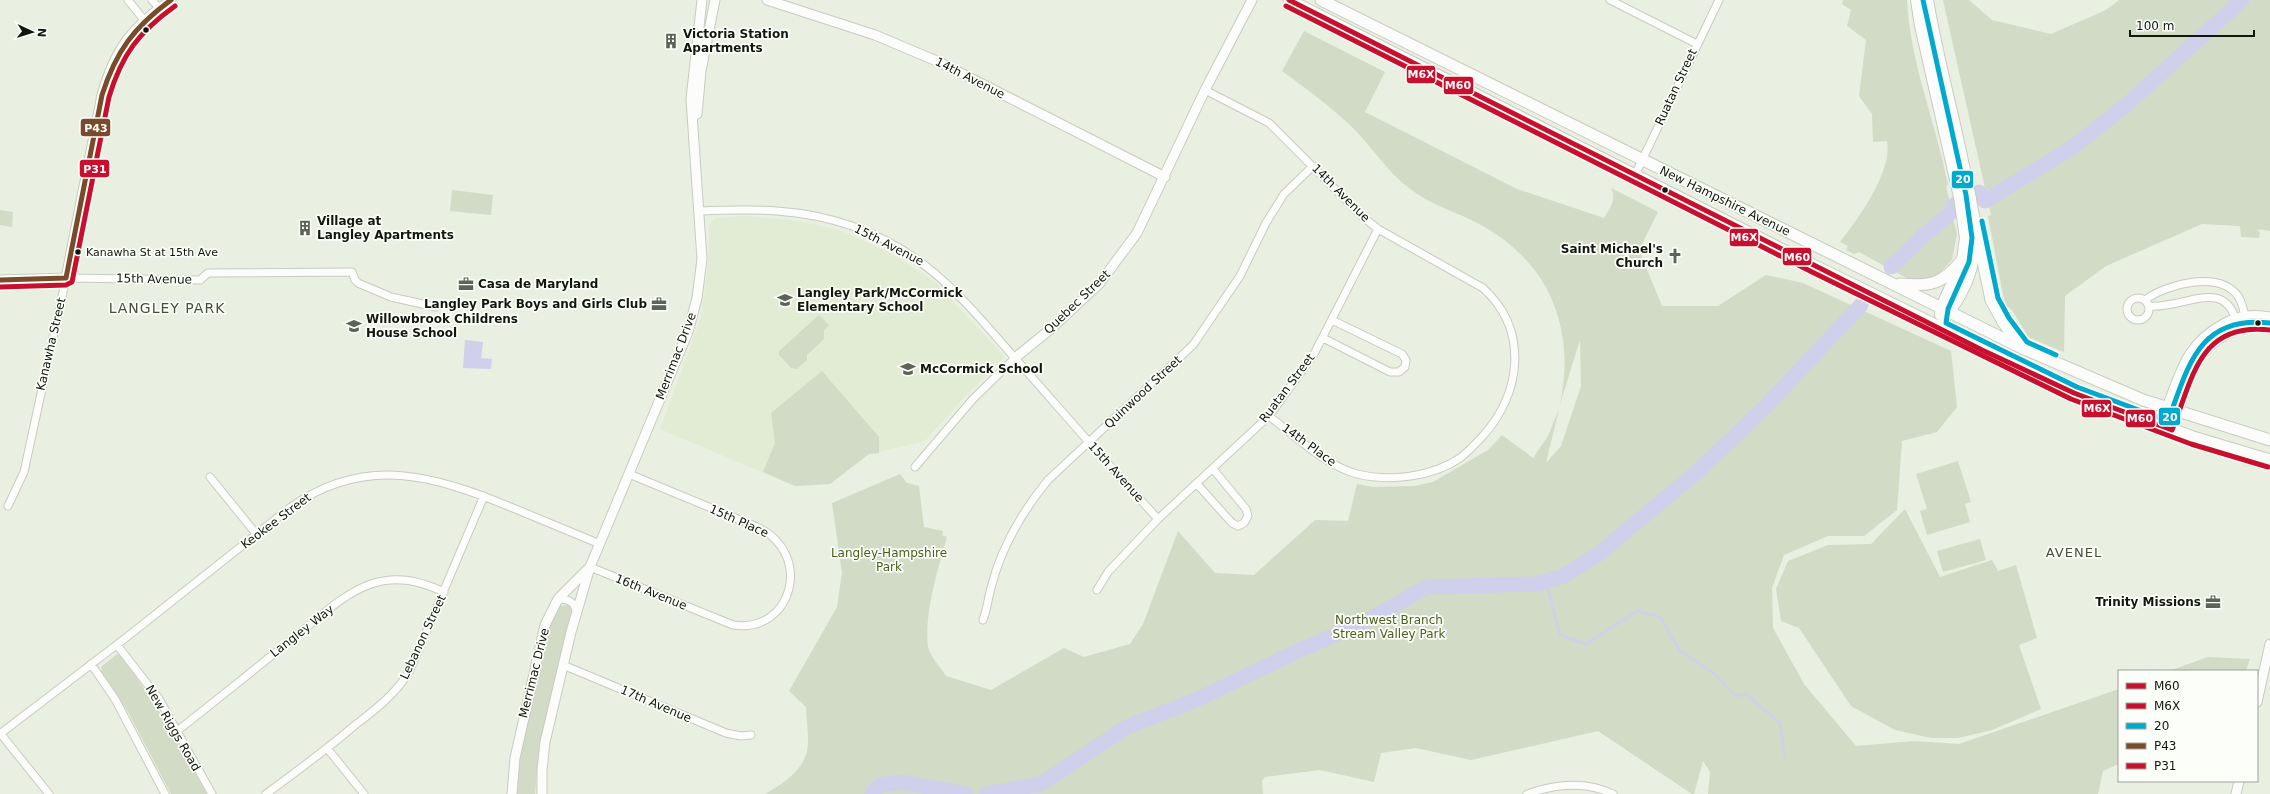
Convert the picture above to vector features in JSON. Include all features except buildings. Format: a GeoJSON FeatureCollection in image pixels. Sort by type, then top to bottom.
{"type":"FeatureCollection","features":[{"type":"Feature","properties":{"kind":"main road","name":"New Hampshire Avenue"},"geometry":{"type":"LineString","coordinates":[[1288,0],[1938,327],[2074,393],[2172,430],[2270,460]]}},
{"type":"Feature","properties":{"kind":"main road","name":"New Hampshire Avenue"},"geometry":{"type":"LineString","coordinates":[[1321,0],[1642,161],[2022,348],[2143,400],[2270,440]]}},
{"type":"Feature","properties":{"kind":"main road"},"geometry":{"type":"LineString","coordinates":[[1916,0],[1920,26],[1958,197],[1965,238],[1962,260],[1946,310],[1938,327]]}},
{"type":"Feature","properties":{"kind":"main road"},"geometry":{"type":"LineString","coordinates":[[1928,0],[1991,300],[2004,324],[2022,348]]}},
{"type":"Feature","properties":{"kind":"main road"},"geometry":{"type":"LineString","coordinates":[[1946,310],[1963,290],[1972,267],[1975,243],[1973,213]]}},
{"type":"Feature","properties":{"kind":"main road"},"geometry":{"type":"LineString","coordinates":[[1892,283],[1919,286],[1932,284],[1947,276],[1962,260]]}},
{"type":"Feature","properties":{"kind":"street"},"geometry":{"type":"LineString","coordinates":[[128,0],[144,20]]}},
{"type":"Feature","properties":{"kind":"street"},"geometry":{"type":"LineString","coordinates":[[152,0],[159,8],[171,0]]}},
{"type":"Feature","properties":{"kind":"street","name":"Merrimac Drive"},"geometry":{"type":"LineString","coordinates":[[542,794],[542,770],[545,742],[590,567],[688,332],[694,312],[702,259],[695,133],[691,99],[702,0]]}},
{"type":"Feature","properties":{"kind":"street","name":"Merrimac Drive"},"geometry":{"type":"LineString","coordinates":[[695,133],[701,71],[715,0]]}},
{"type":"Feature","properties":{"kind":"street","name":"14th Avenue"},"geometry":{"type":"LineString","coordinates":[[767,0],[875,35],[938,62],[1165,177]]}},
{"type":"Feature","properties":{"kind":"street","name":"Quebec Street"},"geometry":{"type":"LineString","coordinates":[[915,467],[973,398],[1015,358],[1053,327],[1099,284],[1137,233],[1165,177],[1205,90],[1252,0]]}},
{"type":"Feature","properties":{"kind":"street"},"geometry":{"type":"LineString","coordinates":[[1610,0],[1697,44]]}},
{"type":"Feature","properties":{"kind":"street","name":"Ruatan Street"},"geometry":{"type":"LineString","coordinates":[[1635,175],[1719,0]]}},
{"type":"Feature","properties":{"kind":"street","name":"Kanawha Street"},"geometry":{"type":"LineString","coordinates":[[8,506],[24,472],[66,278],[100,102],[108,74],[122,45],[144,20],[159,8]]}},
{"type":"Feature","properties":{"kind":"street","name":"14th Avenue"},"geometry":{"type":"LineString","coordinates":[[1205,90],[1269,123],[1358,212],[1378,229],[1483,288]]}},
{"type":"Feature","properties":{"kind":"street","name":"Quinwood Street"},"geometry":{"type":"LineString","coordinates":[[982,620],[998,565],[1010,536],[1024,510],[1048,480],[1193,345],[1240,276],[1266,223],[1284,194],[1313,166]]}},
{"type":"Feature","properties":{"kind":"street","name":"15th Avenue"},"geometry":{"type":"LineString","coordinates":[[700,211],[765,209],[790,211],[835,220],[875,235],[928,266],[982,318],[1015,358],[1158,519]]}},
{"type":"Feature","properties":{"kind":"street","name":"Ruatan Street"},"geometry":{"type":"LineString","coordinates":[[1097,590],[1108,572],[1158,519],[1213,470],[1269,416],[1314,354],[1378,229]]}},
{"type":"Feature","properties":{"kind":"street","name":"15th Avenue"},"geometry":{"type":"LineString","coordinates":[[0,280],[66,278],[200,280],[208,273],[352,272],[358,283],[391,297],[436,307]]}},
{"type":"Feature","properties":{"kind":"street"},"geometry":{"type":"LineString","coordinates":[[2238,330],[2236,315],[2231,307],[2219,298],[2196,298],[2157,307],[2147,303],[2156,292],[2188,283],[2209,281],[2223,283],[2237,296],[2245,314],[2247,328]]}},
{"type":"Feature","properties":{"kind":"street","name":"14th Place"},"geometry":{"type":"LineString","coordinates":[[1269,416],[1331,463],[1358,474],[1383,478],[1411,476],[1443,466],[1460,458],[1470,449],[1498,417],[1508,397],[1513,374],[1514,354],[1510,328],[1504,314],[1494,298],[1483,288]]}},
{"type":"Feature","properties":{"kind":"street"},"geometry":{"type":"LineString","coordinates":[[2158,425],[2189,351],[2210,329],[2236,315],[2245,314],[2270,316]]}},
{"type":"Feature","properties":{"kind":"street"},"geometry":{"type":"LineString","coordinates":[[1323,338],[1390,372],[1399,372],[1405,367],[1406,360],[1402,354],[1332,320]]}},
{"type":"Feature","properties":{"kind":"street"},"geometry":{"type":"LineString","coordinates":[[2172,430],[2181,411],[2188,383],[2206,351],[2226,335],[2238,330],[2247,328],[2270,330]]}},
{"type":"Feature","properties":{"kind":"street"},"geometry":{"type":"LineString","coordinates":[[1197,484],[1232,523],[1238,526],[1244,523],[1248,516],[1246,509],[1213,470]]}},
{"type":"Feature","properties":{"kind":"street","name":"15th Place"},"geometry":{"type":"LineString","coordinates":[[629,474],[765,530],[777,540],[786,552],[790,561],[791,578],[786,596],[777,611],[760,622],[741,626],[713,617]]}},
{"type":"Feature","properties":{"kind":"street","name":"Keokee Street"},"geometry":{"type":"LineString","coordinates":[[0,733],[117,645],[306,496],[331,485],[358,478],[382,475],[427,478],[451,484],[484,496],[600,544]]}},
{"type":"Feature","properties":{"kind":"street"},"geometry":{"type":"LineString","coordinates":[[210,477],[257,535]]}},
{"type":"Feature","properties":{"kind":"street","name":"Lebanon Street"},"geometry":{"type":"LineString","coordinates":[[266,794],[378,707],[401,684],[410,670],[484,496]]}},
{"type":"Feature","properties":{"kind":"street","name":"Merrimac Drive"},"geometry":{"type":"LineString","coordinates":[[512,794],[515,758],[525,708],[545,625],[558,599],[590,567]]}},
{"type":"Feature","properties":{"kind":"street","name":"16th Avenue"},"geometry":{"type":"LineString","coordinates":[[590,567],[713,617]]}},
{"type":"Feature","properties":{"kind":"street","name":"Langley Way"},"geometry":{"type":"LineString","coordinates":[[177,731],[334,606],[363,587],[386,580],[403,579],[422,582],[444,592]]}},
{"type":"Feature","properties":{"kind":"street"},"geometry":{"type":"LineString","coordinates":[[558,599],[568,600],[573,603],[577,614]]}},
{"type":"Feature","properties":{"kind":"street"},"geometry":{"type":"LineString","coordinates":[[2258,698],[2270,644]]}},
{"type":"Feature","properties":{"kind":"street","name":"New Riggs Road"},"geometry":{"type":"LineString","coordinates":[[117,645],[159,699],[212,794]]}},
{"type":"Feature","properties":{"kind":"street"},"geometry":{"type":"LineString","coordinates":[[91,664],[115,699],[165,794]]}},
{"type":"Feature","properties":{"kind":"street","name":"17th Avenue"},"geometry":{"type":"LineString","coordinates":[[564,665],[726,733],[741,736],[751,735]]}},
{"type":"Feature","properties":{"kind":"street"},"geometry":{"type":"LineString","coordinates":[[0,733],[49,794]]}},
{"type":"Feature","properties":{"kind":"street"},"geometry":{"type":"LineString","coordinates":[[327,748],[364,794]]}},
{"type":"Feature","properties":{"kind":"street"},"geometry":{"type":"LineString","coordinates":[[2236,794],[2239,782]]}},
{"type":"Feature","properties":{"kind":"street"},"geometry":{"type":"LineString","coordinates":[[1527,794],[1565,785],[1583,785],[1602,789],[1613,794]]}},
{"type":"Feature","properties":{"kind":"shaded area"},"geometry":{"type":"Polygon","coordinates":[[[745,216],[799,221],[841,231],[889,252],[935,282],[1005,357],[970,391],[925,441],[869,454],[830,484],[795,486],[660,429],[701,318],[708,264],[709,225],[715,218],[745,216]]]}},
{"type":"Feature","properties":{"kind":"green space"},"geometry":{"type":"Polygon","coordinates":[[[1843,0],[1907,0],[1913,47],[1943,162],[1948,185],[1946,186],[1957,234],[1952,260],[1937,276],[1912,281],[1859,252],[1854,254],[1846,250],[1848,246],[1840,242],[1856,221],[1880,180],[1885,166],[1887,153],[1887,141],[1873,142],[1872,114],[1859,96],[1866,40],[1847,26],[1851,10],[1842,4],[1843,0]]]}},
{"type":"Feature","properties":{"kind":"green space"},"geometry":{"type":"Polygon","coordinates":[[[1943,0],[1969,0],[1992,20],[2051,34],[2106,10],[2119,0],[2270,0],[2270,231],[2257,229],[2260,233],[2259,238],[2241,237],[2240,226],[2202,224],[2106,266],[2065,296],[2064,352],[2028,337],[2012,310],[2005,305],[1988,216],[1991,215],[1943,0]]]}},
{"type":"Feature","properties":{"kind":"green space"},"geometry":{"type":"Polygon","coordinates":[[[1304,31],[1385,72],[1365,112],[1517,189],[1604,218],[1613,200],[1613,192],[1611,188],[1658,212],[1639,250],[1662,306],[1718,306],[1766,275],[1803,283],[1951,351],[1957,407],[1937,432],[1902,441],[1897,510],[1864,536],[1828,536],[1784,555],[1772,588],[1773,628],[1804,684],[1856,746],[1914,741],[1959,744],[2118,689],[2118,764],[2103,771],[2098,794],[1708,794],[1710,772],[1703,761],[1694,794],[1692,794],[1598,731],[1471,760],[1416,748],[1381,753],[1374,782],[1320,770],[1265,777],[1262,781],[1263,794],[765,794],[784,782],[796,771],[801,765],[807,751],[808,735],[806,707],[789,691],[837,607],[842,573],[832,503],[900,474],[907,483],[919,486],[924,527],[943,531],[942,535],[947,537],[930,606],[927,634],[929,651],[946,676],[991,690],[1064,648],[1084,657],[1130,644],[1143,624],[1178,531],[1215,573],[1254,575],[1315,520],[1348,521],[1357,484],[1374,487],[1414,486],[1433,482],[1488,450],[1502,435],[1533,458],[1548,436],[1559,409],[1546,463],[1561,446],[1581,386],[1580,340],[1560,404],[1564,376],[1564,350],[1560,324],[1552,301],[1541,279],[1525,258],[1505,241],[1481,225],[1429,201],[1405,185],[1347,122],[1320,99],[1282,71],[1304,31]]]}},
{"type":"Feature","properties":{"kind":"green space"},"geometry":{"type":"Polygon","coordinates":[[[452,190],[493,195],[491,215],[450,211],[452,190]]]}},
{"type":"Feature","properties":{"kind":"green space"},"geometry":{"type":"Polygon","coordinates":[[[0,210],[13,212],[12,227],[0,225],[0,210]]]}},
{"type":"Feature","properties":{"kind":"green space"},"geometry":{"type":"Polygon","coordinates":[[[819,315],[829,325],[824,330],[824,339],[807,355],[807,360],[797,369],[791,368],[779,355],[779,351],[819,315]]]}},
{"type":"Feature","properties":{"kind":"green space"},"geometry":{"type":"Polygon","coordinates":[[[822,371],[879,437],[879,453],[869,454],[830,484],[795,486],[763,472],[775,443],[771,413],[822,371]]]}},
{"type":"Feature","properties":{"kind":"green space"},"geometry":{"type":"Polygon","coordinates":[[[1958,461],[1971,502],[1965,504],[1970,522],[1927,535],[1920,511],[1927,509],[1916,474],[1958,461]]]}},
{"type":"Feature","properties":{"kind":"green space"},"geometry":{"type":"Polygon","coordinates":[[[1905,509],[1940,577],[1992,560],[1998,571],[2016,565],[2037,638],[2019,645],[2041,709],[1992,730],[1958,738],[1931,738],[1895,730],[1851,706],[1799,628],[1781,621],[1776,589],[1788,561],[1828,545],[1871,544],[1905,509]]]}},
{"type":"Feature","properties":{"kind":"green space"},"geometry":{"type":"Polygon","coordinates":[[[1980,539],[1986,560],[1943,572],[1937,551],[1980,539]]]}},
{"type":"Feature","properties":{"kind":"green space"},"geometry":{"type":"Polygon","coordinates":[[[567,605],[571,607],[572,612],[538,761],[535,794],[516,794],[518,760],[548,627],[554,613],[560,606],[567,605]]]}},
{"type":"Feature","properties":{"kind":"green space"},"geometry":{"type":"Polygon","coordinates":[[[117,654],[122,657],[155,704],[207,794],[171,794],[128,712],[102,672],[101,667],[117,654]]]}},
{"type":"Feature","properties":{"kind":"green space"},"geometry":{"type":"Polygon","coordinates":[[[2208,657],[2250,659],[2246,670],[2172,670],[2208,657]]]}},
{"type":"Feature","properties":{"kind":"water"},"geometry":{"type":"Polygon","coordinates":[[[465,340],[483,342],[481,358],[492,359],[491,369],[463,368],[465,340]]]}},
{"type":"Feature","properties":{"kind":"waterway"},"geometry":{"type":"LineString","coordinates":[[1891,267],[1922,237],[1953,211],[1954,205],[1979,192],[1985,201],[2073,147],[2125,106],[2242,0]]}},
{"type":"Feature","properties":{"kind":"waterway"},"geometry":{"type":"LineString","coordinates":[[986,794],[1041,784],[1127,727],[1198,699],[1296,652],[1369,620],[1426,587],[1537,584],[1563,576],[1596,556],[1698,471],[1763,409],[1861,305]]}},
{"type":"Feature","properties":{"kind":"waterway"},"geometry":{"type":"LineString","coordinates":[[1546,581],[1560,635],[1586,644],[1637,611],[1660,617],[1679,650],[1716,675],[1736,696],[1746,694],[1780,723],[1785,758]]}},
{"type":"Feature","properties":{"kind":"waterway"},"geometry":{"type":"LineString","coordinates":[[872,794],[880,785],[901,782],[966,794]]}},
{"type":"Feature","properties":{"kind":"transit line","name":"P43"},"geometry":{"type":"LineString","coordinates":[[66,278],[102,95],[107,79],[113,65],[128,41],[147,20],[171,0]]}},
{"type":"Feature","properties":{"kind":"transit line","name":"M60"},"geometry":{"type":"LineString","coordinates":[[1289,0],[1982,350],[2074,393],[2172,430],[2193,374],[2202,358],[2213,345],[2227,335],[2246,330],[2270,330]]}},
{"type":"Feature","properties":{"kind":"transit line","name":"20"},"geometry":{"type":"LineString","coordinates":[[1923,0],[1966,195],[1972,238],[1969,262],[1948,309],[1946,323],[2077,387],[2168,421],[2190,364],[2211,336],[2226,327],[2246,323],[2270,323]]}},
{"type":"Feature","properties":{"kind":"transit line","name":"P31"},"geometry":{"type":"LineString","coordinates":[[0,287],[66,285],[72,282],[109,97],[114,82],[126,56],[133,45],[151,25],[175,6]]}},
{"type":"Feature","properties":{"kind":"transit line","name":"M6X"},"geometry":{"type":"LineString","coordinates":[[1286,6],[1810,271],[2071,399],[2191,444],[2268,467]]}},
{"type":"Feature","properties":{"kind":"transit line","name":"20"},"geometry":{"type":"LineString","coordinates":[[1982,221],[1998,298],[2009,318],[2027,342],[2056,355]]}},
{"type":"Feature","properties":{"kind":"transit line","name":"P43"},"geometry":{"type":"LineString","coordinates":[[0,280],[66,278]]}},
{"type":"Feature","properties":{"kind":"place","name":"Victoria Station Apartments"},"geometry":{"type":"Point","coordinates":[671,41]}},
{"type":"Feature","properties":{"kind":"place","name":"Village at Langley Apartments"},"geometry":{"type":"Point","coordinates":[305,228]}},
{"type":"Feature","properties":{"kind":"place","name":"Kanawha St at 15th Ave"},"geometry":{"type":"Point","coordinates":[78,252]}},
{"type":"Feature","properties":{"kind":"place","name":"Saint Michael's Church"},"geometry":{"type":"Point","coordinates":[1675,256]}},
{"type":"Feature","properties":{"kind":"place","name":"Casa de Maryland"},"geometry":{"type":"Point","coordinates":[466,284]}},
{"type":"Feature","properties":{"kind":"place","name":"Langley Park/McCormick Elementary School"},"geometry":{"type":"Point","coordinates":[785,300]}},
{"type":"Feature","properties":{"kind":"place","name":"Langley Park Boys and Girls Club"},"geometry":{"type":"Point","coordinates":[659,304]}},
{"type":"Feature","properties":{"kind":"place","name":"Willowbrook Childrens House School"},"geometry":{"type":"Point","coordinates":[354,326]}},
{"type":"Feature","properties":{"kind":"place","name":"McCormick School"},"geometry":{"type":"Point","coordinates":[908,369]}},
{"type":"Feature","properties":{"kind":"place","name":"Trinity Missions"},"geometry":{"type":"Point","coordinates":[2213,602]}},
{"type":"Feature","properties":{"kind":"district","name":"LANGLEY PARK"},"geometry":{"type":"Point","coordinates":[167,308]}},
{"type":"Feature","properties":{"kind":"district","name":"AVENEL"},"geometry":{"type":"Point","coordinates":[2074,552]}},
{"type":"Feature","properties":{"kind":"park label","name":"Langley-Hampshire Park"},"geometry":{"type":"Point","coordinates":[889,560]}},
{"type":"Feature","properties":{"kind":"park label","name":"Northwest Branch Stream Valley Park"},"geometry":{"type":"Point","coordinates":[1389,627]}}]}
